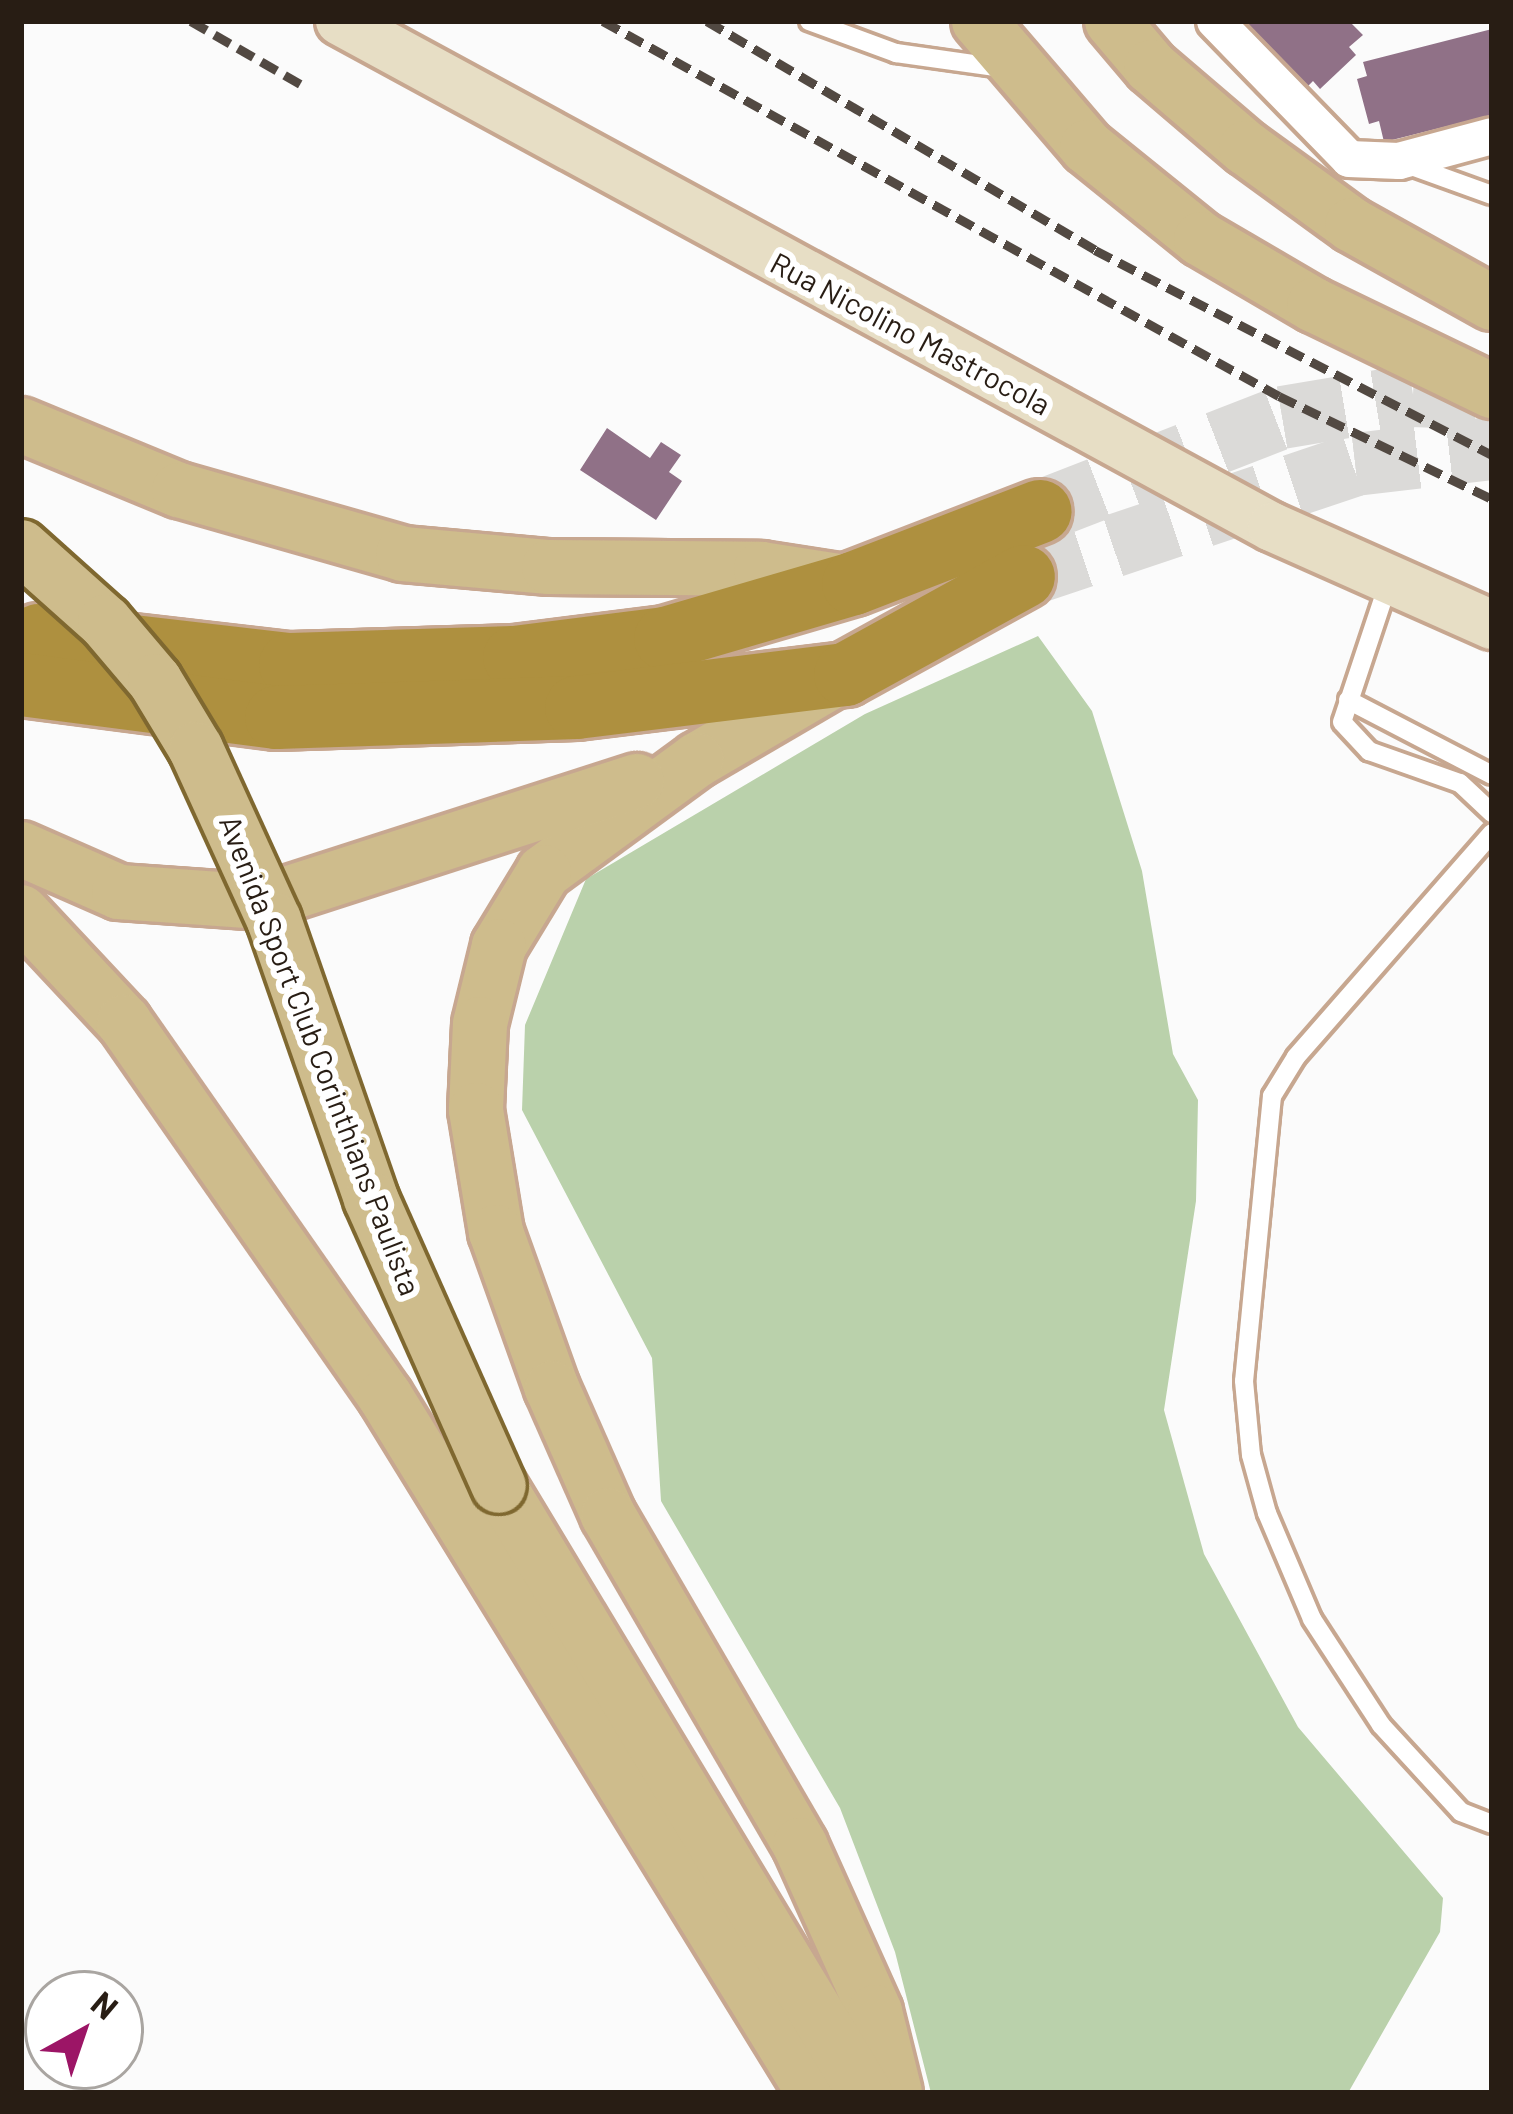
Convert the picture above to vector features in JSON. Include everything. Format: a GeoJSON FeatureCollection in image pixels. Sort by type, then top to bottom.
{"type":"FeatureCollection","features":[{"type":"Feature","properties":{"kind":"highway"},"geometry":{"type":"LineString","coordinates":[[29,659],[290,664],[514,657],[665,638],[853,583],[1040,511]]}},
{"type":"Feature","properties":{"kind":"highway"},"geometry":{"type":"LineString","coordinates":[[29,659],[276,717],[577,706],[845,674],[1023,576]]}},
{"type":"Feature","properties":{"kind":"main road"},"geometry":{"type":"LineString","coordinates":[[979,21],[1015,71],[1087,147],[1201,239],[1314,305],[1492,391]]}},
{"type":"Feature","properties":{"kind":"main road"},"geometry":{"type":"LineString","coordinates":[[1112,21],[1151,67],[1264,161],[1352,225],[1492,303]]}},
{"type":"Feature","properties":{"kind":"main road"},"geometry":{"type":"LineString","coordinates":[[21,425],[179,490],[403,554],[550,566],[761,569],[853,583]]}},
{"type":"Feature","properties":{"kind":"main road","name":"Avenida Sport Club Corinthians Paulista"},"geometry":{"type":"LineString","coordinates":[[21,547],[105,622],[155,681],[196,748],[274,920],[371,1199],[499,1486],[865,2093]]}},
{"type":"Feature","properties":{"kind":"main road"},"geometry":{"type":"LineString","coordinates":[[845,674],[697,760],[544,872],[499,946],[480,1024],[476,1110],[496,1232],[552,1388],[608,1515],[800,1845],[875,2012],[895,2093]]}},
{"type":"Feature","properties":{"kind":"main road"},"geometry":{"type":"LineString","coordinates":[[21,849],[119,892],[262,902],[697,760]]}},
{"type":"Feature","properties":{"kind":"main road"},"geometry":{"type":"LineString","coordinates":[[21,912],[124,1022],[372,1377],[814,2093]]}},
{"type":"Feature","properties":{"kind":"street","name":"Rua Nicolino Mastrocola"},"geometry":{"type":"LineString","coordinates":[[340,21],[1272,527],[1492,625]]}},
{"type":"Feature","properties":{"kind":"street"},"geometry":{"type":"LineString","coordinates":[[1215,21],[1335,150],[1367,164],[1399,161],[1492,136]]}},
{"type":"Feature","properties":{"kind":"lane"},"geometry":{"type":"LineString","coordinates":[[809,21],[896,53],[1015,71]]}},
{"type":"Feature","properties":{"kind":"lane"},"geometry":{"type":"LineString","coordinates":[[1399,161],[1492,195]]}},
{"type":"Feature","properties":{"kind":"lane"},"geometry":{"type":"LineString","coordinates":[[1390,579],[1342,722],[1369,752],[1460,783],[1492,813]]}},
{"type":"Feature","properties":{"kind":"lane"},"geometry":{"type":"LineString","coordinates":[[1348,700],[1492,775]]}},
{"type":"Feature","properties":{"kind":"lane"},"geometry":{"type":"LineString","coordinates":[[1492,833],[1296,1057],[1272,1096],[1244,1381],[1251,1455],[1267,1513],[1312,1619],[1425,1775],[1461,1812],[1492,1824]]}},
{"type":"Feature","properties":{"kind":"green space"},"geometry":{"type":"Polygon","coordinates":[[[1038,636],[1092,711],[1142,871],[1173,1054],[1198,1100],[1196,1201],[1164,1410],[1204,1554],[1298,1727],[1443,1898],[1440,1932],[1348,2093],[931,2093],[895,1952],[840,1808],[661,1501],[652,1358],[522,1110],[525,1025],[586,879],[865,714],[1038,636]]]}},
{"type":"Feature","properties":{"kind":"building"},"geometry":{"type":"Polygon","coordinates":[[[1235,21],[1349,21],[1363,35],[1349,47],[1356,55],[1320,89],[1313,81],[1302,92],[1235,21]]]}},
{"type":"Feature","properties":{"kind":"building"},"geometry":{"type":"Polygon","coordinates":[[[1492,29],[1492,115],[1384,142],[1379,121],[1369,124],[1357,79],[1367,76],[1363,62],[1492,29]]]}},
{"type":"Feature","properties":{"kind":"building"},"geometry":{"type":"Polygon","coordinates":[[[607,428],[650,458],[661,442],[681,455],[669,472],[682,481],[656,520],[580,470],[607,428]]]}},
{"type":"Feature","properties":{"kind":"tunnel"},"geometry":{"type":"LineString","coordinates":[[1040,511],[1282,417],[1413,395],[1492,398]]}},
{"type":"Feature","properties":{"kind":"tunnel"},"geometry":{"type":"LineString","coordinates":[[1023,576],[1355,464],[1492,448]]}},
{"type":"Feature","properties":{"kind":"railway"},"geometry":{"type":"LineString","coordinates":[[191,21],[304,86]]}},
{"type":"Feature","properties":{"kind":"railway"},"geometry":{"type":"LineString","coordinates":[[603,21],[1279,396],[1492,499]]}},
{"type":"Feature","properties":{"kind":"railway"},"geometry":{"type":"LineString","coordinates":[[707,21],[1095,250],[1492,455]]}}]}
